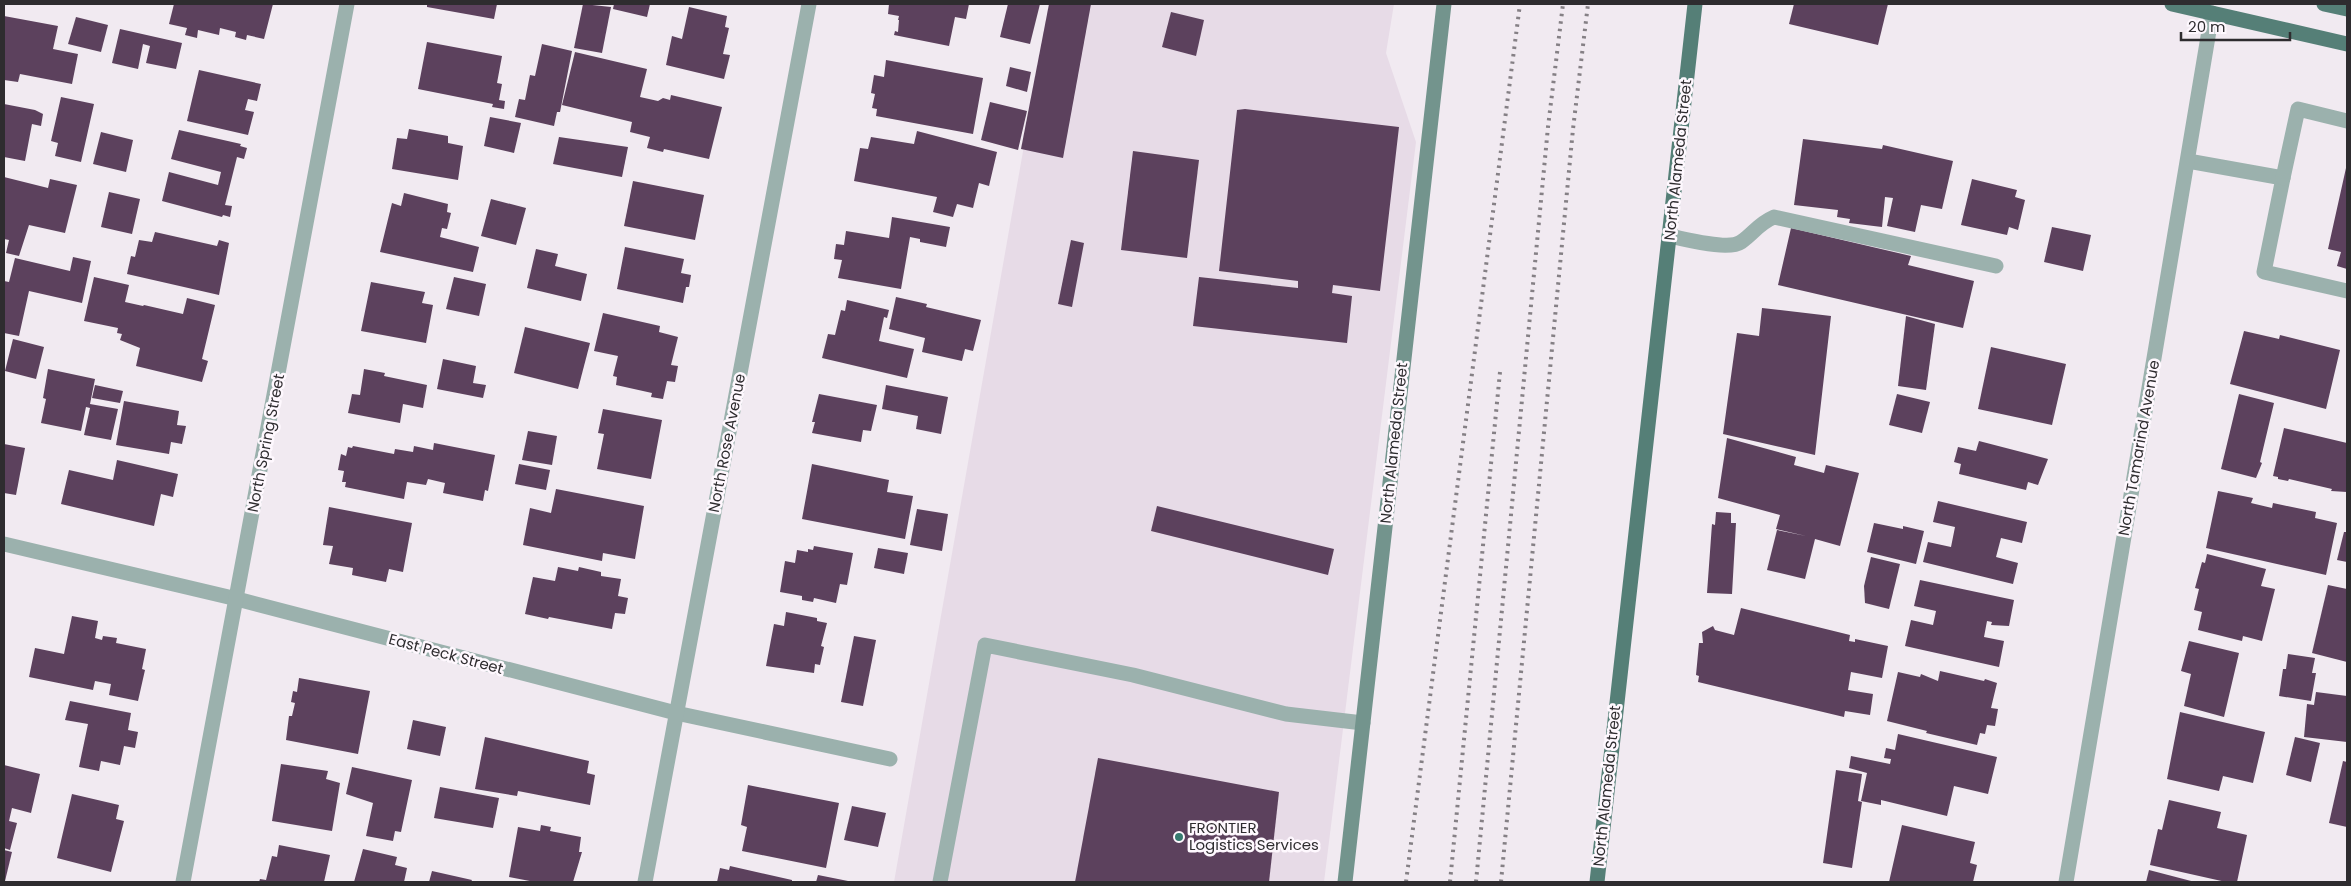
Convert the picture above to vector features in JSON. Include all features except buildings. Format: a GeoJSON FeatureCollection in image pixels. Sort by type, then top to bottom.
{"type":"FeatureCollection","features":[{"type":"Feature","properties":{"kind":"main road","name":"North Alameda Street"},"geometry":{"type":"LineString","coordinates":[[1597,882],[1695,4]]}},
{"type":"Feature","properties":{"kind":"main road"},"geometry":{"type":"LineString","coordinates":[[2172,4],[2347,44]]}},
{"type":"Feature","properties":{"kind":"main road"},"geometry":{"type":"LineString","coordinates":[[2324,4],[2347,9]]}},
{"type":"Feature","properties":{"kind":"street","name":"North Spring Street"},"geometry":{"type":"LineString","coordinates":[[182,882],[237,600],[347,4]]}},
{"type":"Feature","properties":{"kind":"street","name":"North Rose Avenue"},"geometry":{"type":"LineString","coordinates":[[645,882],[810,4]]}},
{"type":"Feature","properties":{"kind":"street","name":"North Alameda Street"},"geometry":{"type":"LineString","coordinates":[[1344,882],[1444,4]]}},
{"type":"Feature","properties":{"kind":"street","name":"North Tamarind Avenue"},"geometry":{"type":"LineString","coordinates":[[2066,882],[2212,13]]}},
{"type":"Feature","properties":{"kind":"street"},"geometry":{"type":"LineString","coordinates":[[2347,120],[2298,109],[2264,272],[2347,291]]}},
{"type":"Feature","properties":{"kind":"street"},"geometry":{"type":"LineString","coordinates":[[2188,162],[2283,178]]}},
{"type":"Feature","properties":{"kind":"street"},"geometry":{"type":"LineString","coordinates":[[1669,236],[1732,247],[1741,242],[1760,224],[1774,217],[1996,266]]}},
{"type":"Feature","properties":{"kind":"street","name":"East Peck Street"},"geometry":{"type":"LineString","coordinates":[[4,544],[237,600],[676,714],[890,759]]}},
{"type":"Feature","properties":{"kind":"street"},"geometry":{"type":"LineString","coordinates":[[940,882],[985,645],[1133,675],[1286,714],[1363,723]]}},
{"type":"Feature","properties":{"kind":"shaded area"},"geometry":{"type":"Polygon","coordinates":[[[1049,4],[1394,4],[1386,53],[1416,142],[1324,882],[894,882],[1049,4]]]}},
{"type":"Feature","properties":{"kind":"railway"},"geometry":{"type":"LineString","coordinates":[[1406,882],[1520,4]]}},
{"type":"Feature","properties":{"kind":"railway"},"geometry":{"type":"LineString","coordinates":[[1476,882],[1548,127],[1563,4]]}},
{"type":"Feature","properties":{"kind":"railway"},"geometry":{"type":"LineString","coordinates":[[1501,882],[1573,129],[1588,4]]}},
{"type":"Feature","properties":{"kind":"railway"},"geometry":{"type":"LineString","coordinates":[[1450,882],[1500,372]]}},
{"type":"Feature","properties":{"kind":"place","name":"FRONTIER Logistics Services"},"geometry":{"type":"Point","coordinates":[1179,837]}}]}
